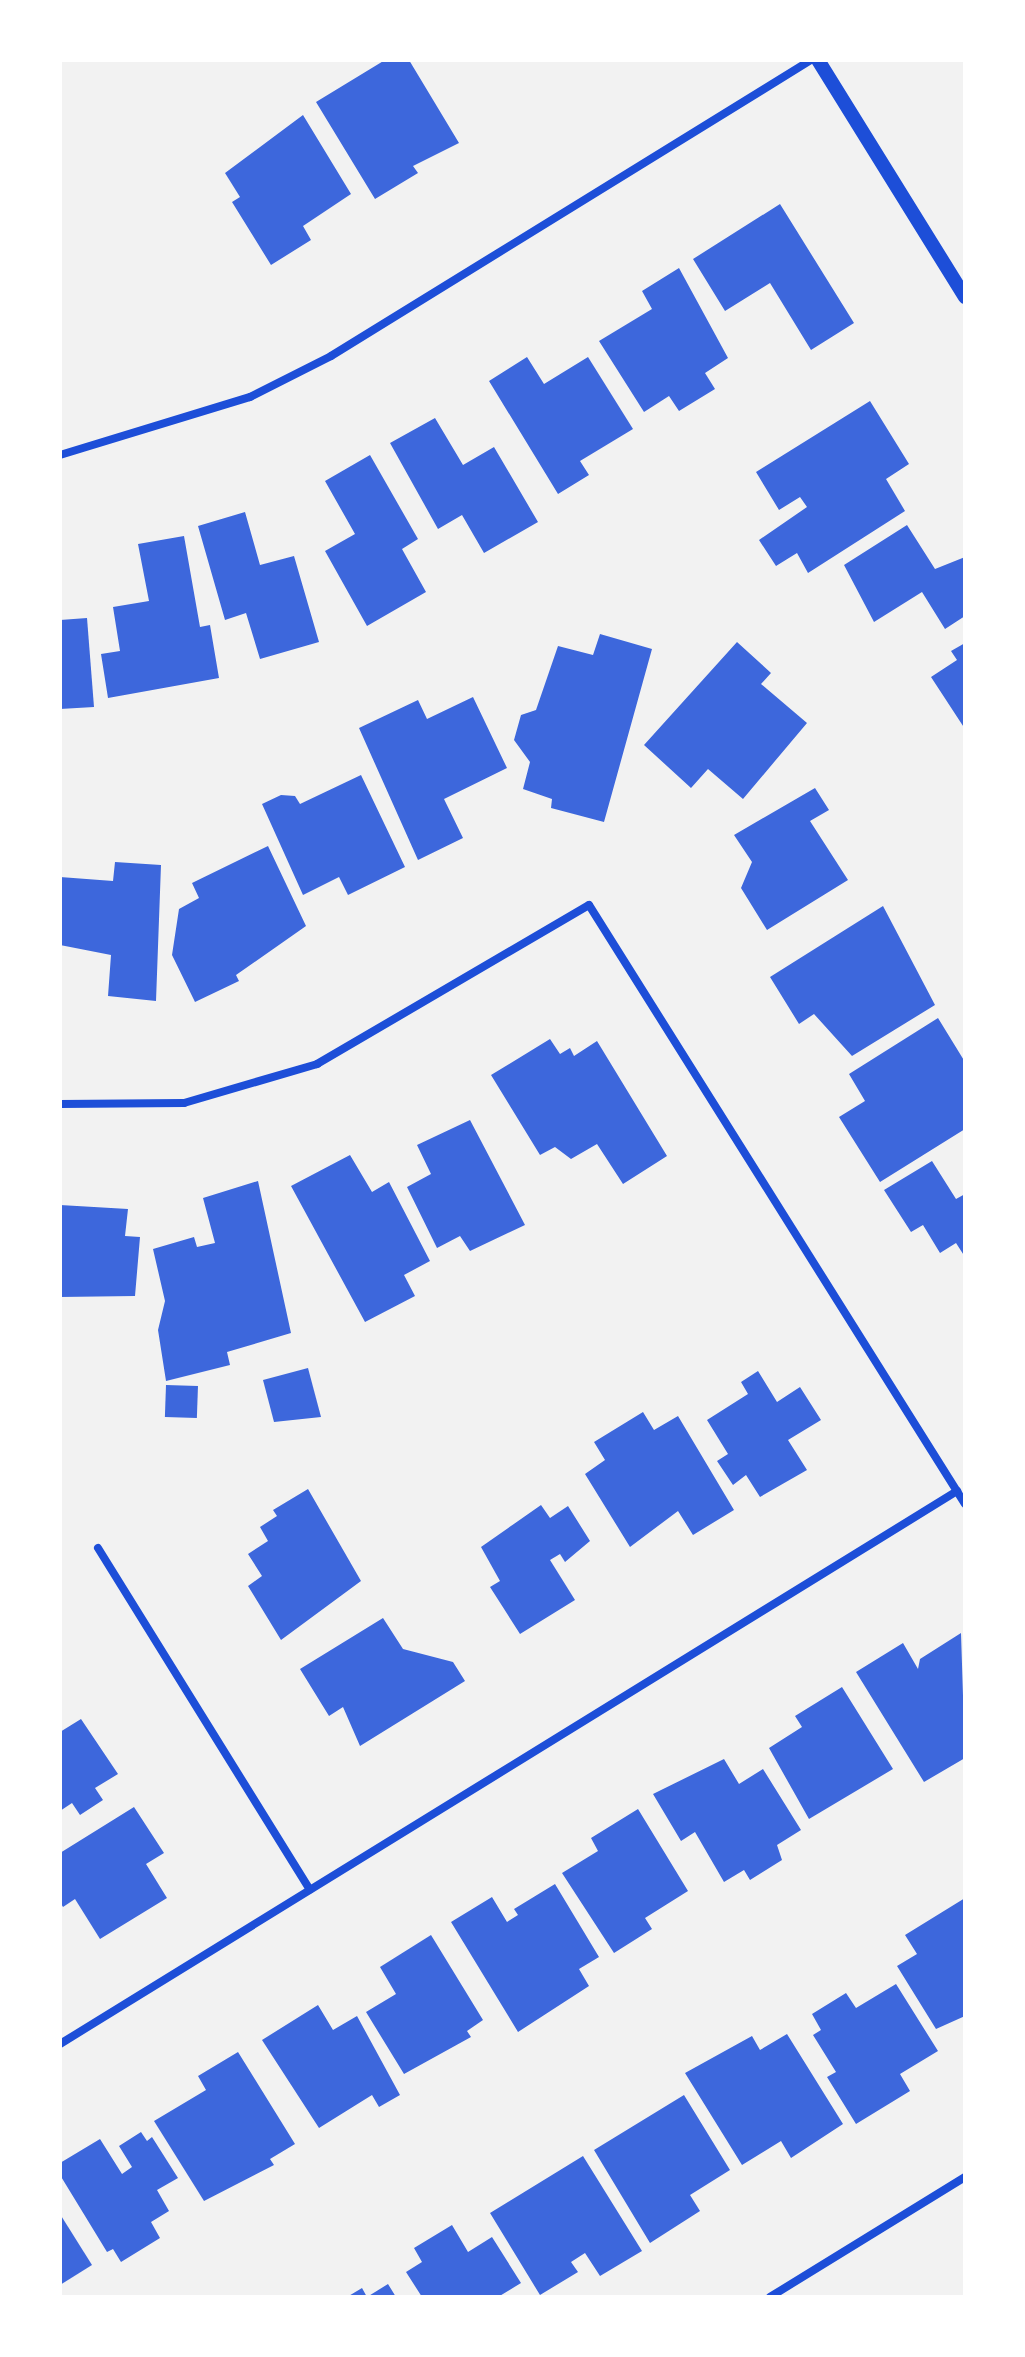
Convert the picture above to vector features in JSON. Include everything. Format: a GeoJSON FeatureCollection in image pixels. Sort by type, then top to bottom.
{"type":"FeatureCollection","features":[{"type":"Feature","properties":{"kind":"street"},"geometry":{"type":"LineString","coordinates":[[60,455],[236,402],[331,356],[811,60]]}},
{"type":"Feature","properties":{"kind":"street"},"geometry":{"type":"LineString","coordinates":[[818,60],[965,297]]}},
{"type":"Feature","properties":{"kind":"street"},"geometry":{"type":"LineString","coordinates":[[60,1104],[184,1103],[317,1064],[589,905],[965,1504]]}},
{"type":"Feature","properties":{"kind":"street"},"geometry":{"type":"LineString","coordinates":[[60,2044],[957,1491]]}},
{"type":"Feature","properties":{"kind":"street"},"geometry":{"type":"LineString","coordinates":[[98,1548],[310,1890]]}},
{"type":"Feature","properties":{"kind":"street"},"geometry":{"type":"LineString","coordinates":[[770,2297],[965,2177]]}},
{"type":"Feature","properties":{"kind":"building"},"geometry":{"type":"Polygon","coordinates":[[[385,60],[409,60],[459,143],[413,166],[418,173],[375,199],[316,102],[385,60]]]}},
{"type":"Feature","properties":{"kind":"building"},"geometry":{"type":"Polygon","coordinates":[[[303,115],[351,194],[303,226],[311,240],[271,265],[232,202],[240,197],[225,173],[303,115]]]}},
{"type":"Feature","properties":{"kind":"building"},"geometry":{"type":"Polygon","coordinates":[[[780,204],[854,323],[811,350],[770,283],[725,311],[693,259],[780,204]]]}},
{"type":"Feature","properties":{"kind":"building"},"geometry":{"type":"Polygon","coordinates":[[[679,268],[728,358],[705,373],[715,389],[679,411],[669,396],[644,412],[599,341],[652,309],[642,291],[679,268]]]}},
{"type":"Feature","properties":{"kind":"building"},"geometry":{"type":"Polygon","coordinates":[[[527,357],[544,384],[588,357],[633,429],[580,461],[589,475],[558,494],[489,381],[527,357]]]}},
{"type":"Feature","properties":{"kind":"building"},"geometry":{"type":"Polygon","coordinates":[[[870,401],[909,464],[886,479],[905,511],[808,573],[797,553],[776,566],[759,540],[807,507],[800,497],[779,510],[756,472],[870,401]]]}},
{"type":"Feature","properties":{"kind":"building"},"geometry":{"type":"Polygon","coordinates":[[[435,418],[463,465],[494,447],[538,522],[484,553],[462,515],[438,529],[390,443],[435,418]]]}},
{"type":"Feature","properties":{"kind":"building"},"geometry":{"type":"Polygon","coordinates":[[[370,455],[418,539],[402,549],[426,592],[367,626],[325,551],[355,534],[325,481],[370,455]]]}},
{"type":"Feature","properties":{"kind":"building"},"geometry":{"type":"Polygon","coordinates":[[[245,512],[260,565],[294,556],[319,642],[260,659],[246,613],[225,620],[198,526],[245,512]]]}},
{"type":"Feature","properties":{"kind":"building"},"geometry":{"type":"Polygon","coordinates":[[[907,525],[935,569],[965,557],[965,616],[945,629],[922,592],[874,622],[844,565],[907,525]]]}},
{"type":"Feature","properties":{"kind":"building"},"geometry":{"type":"Polygon","coordinates":[[[184,536],[200,627],[210,625],[219,678],[108,698],[101,654],[120,651],[113,607],[149,601],[138,544],[184,536]]]}},
{"type":"Feature","properties":{"kind":"building"},"geometry":{"type":"Polygon","coordinates":[[[87,618],[94,707],[60,709],[60,620],[87,618]]]}},
{"type":"Feature","properties":{"kind":"building"},"geometry":{"type":"Polygon","coordinates":[[[600,634],[652,649],[604,822],[551,808],[552,799],[523,789],[530,762],[514,740],[521,715],[536,710],[558,646],[593,655],[600,634]]]}},
{"type":"Feature","properties":{"kind":"building"},"geometry":{"type":"Polygon","coordinates":[[[737,642],[771,673],[761,684],[807,723],[743,799],[708,769],[691,788],[644,745],[737,642]]]}},
{"type":"Feature","properties":{"kind":"building"},"geometry":{"type":"Polygon","coordinates":[[[965,643],[965,729],[931,677],[957,660],[951,651],[965,643]]]}},
{"type":"Feature","properties":{"kind":"building"},"geometry":{"type":"Polygon","coordinates":[[[473,697],[507,768],[444,799],[463,838],[418,860],[359,728],[418,700],[427,719],[473,697]]]}},
{"type":"Feature","properties":{"kind":"building"},"geometry":{"type":"Polygon","coordinates":[[[361,775],[405,867],[348,895],[339,877],[303,895],[262,804],[281,795],[295,796],[300,804],[361,775]]]}},
{"type":"Feature","properties":{"kind":"building"},"geometry":{"type":"Polygon","coordinates":[[[815,788],[829,810],[810,821],[848,880],[767,930],[741,888],[752,862],[734,835],[815,788]]]}},
{"type":"Feature","properties":{"kind":"building"},"geometry":{"type":"Polygon","coordinates":[[[268,846],[306,926],[236,975],[239,981],[195,1002],[172,955],[179,909],[199,898],[192,883],[268,846]]]}},
{"type":"Feature","properties":{"kind":"building"},"geometry":{"type":"Polygon","coordinates":[[[115,862],[161,865],[156,1001],[108,996],[111,955],[60,945],[60,877],[113,881],[115,862]]]}},
{"type":"Feature","properties":{"kind":"building"},"geometry":{"type":"Polygon","coordinates":[[[883,906],[935,1005],[852,1056],[814,1014],[799,1024],[770,977],[883,906]]]}},
{"type":"Feature","properties":{"kind":"building"},"geometry":{"type":"Polygon","coordinates":[[[938,1018],[965,1062],[965,1129],[880,1182],[839,1117],[865,1101],[849,1074],[938,1018]]]}},
{"type":"Feature","properties":{"kind":"building"},"geometry":{"type":"Polygon","coordinates":[[[550,1039],[560,1054],[570,1048],[574,1056],[597,1041],[667,1156],[623,1184],[597,1144],[571,1159],[555,1147],[540,1155],[491,1075],[550,1039]]]}},
{"type":"Feature","properties":{"kind":"building"},"geometry":{"type":"Polygon","coordinates":[[[470,1120],[525,1225],[470,1251],[460,1236],[437,1248],[407,1187],[431,1174],[417,1145],[470,1120]]]}},
{"type":"Feature","properties":{"kind":"building"},"geometry":{"type":"Polygon","coordinates":[[[350,1155],[372,1192],[389,1182],[430,1261],[404,1275],[415,1296],[365,1322],[291,1186],[350,1155]]]}},
{"type":"Feature","properties":{"kind":"building"},"geometry":{"type":"Polygon","coordinates":[[[932,1161],[956,1199],[965,1194],[965,1257],[956,1243],[940,1253],[923,1225],[911,1232],[884,1190],[932,1161]]]}},
{"type":"Feature","properties":{"kind":"building"},"geometry":{"type":"Polygon","coordinates":[[[258,1181],[291,1333],[227,1352],[230,1365],[166,1381],[158,1330],[165,1301],[153,1249],[194,1237],[197,1247],[215,1243],[203,1198],[258,1181]]]}},
{"type":"Feature","properties":{"kind":"building"},"geometry":{"type":"Polygon","coordinates":[[[60,1205],[128,1209],[125,1236],[140,1237],[135,1296],[60,1297],[60,1205]]]}},
{"type":"Feature","properties":{"kind":"building"},"geometry":{"type":"Polygon","coordinates":[[[308,1368],[321,1417],[274,1422],[263,1380],[308,1368]]]}},
{"type":"Feature","properties":{"kind":"building"},"geometry":{"type":"Polygon","coordinates":[[[758,1371],[777,1402],[800,1387],[821,1420],[788,1440],[807,1470],[760,1497],[746,1475],[733,1485],[717,1461],[728,1454],[707,1420],[748,1394],[741,1382],[758,1371]]]}},
{"type":"Feature","properties":{"kind":"building"},"geometry":{"type":"Polygon","coordinates":[[[166,1385],[198,1386],[197,1418],[165,1417],[166,1385]]]}},
{"type":"Feature","properties":{"kind":"building"},"geometry":{"type":"Polygon","coordinates":[[[643,1412],[654,1430],[678,1416],[734,1510],[693,1535],[678,1511],[630,1547],[585,1474],[605,1460],[594,1442],[643,1412]]]}},
{"type":"Feature","properties":{"kind":"building"},"geometry":{"type":"Polygon","coordinates":[[[308,1489],[361,1581],[281,1640],[248,1586],[262,1576],[248,1554],[268,1541],[260,1527],[277,1516],[273,1510],[308,1489]]]}},
{"type":"Feature","properties":{"kind":"building"},"geometry":{"type":"Polygon","coordinates":[[[541,1505],[550,1518],[568,1506],[590,1541],[565,1562],[560,1554],[550,1560],[575,1600],[520,1634],[490,1587],[500,1581],[481,1547],[541,1505]]]}},
{"type":"Feature","properties":{"kind":"building"},"geometry":{"type":"Polygon","coordinates":[[[383,1618],[403,1649],[453,1662],[465,1681],[360,1746],[343,1707],[329,1716],[300,1669],[383,1618]]]}},
{"type":"Feature","properties":{"kind":"building"},"geometry":{"type":"Polygon","coordinates":[[[961,1633],[965,1758],[924,1782],[856,1672],[903,1643],[918,1669],[920,1659],[961,1633]]]}},
{"type":"Feature","properties":{"kind":"building"},"geometry":{"type":"Polygon","coordinates":[[[842,1687],[893,1769],[809,1819],[769,1748],[802,1727],[795,1716],[842,1687]]]}},
{"type":"Feature","properties":{"kind":"building"},"geometry":{"type":"Polygon","coordinates":[[[81,1719],[118,1774],[95,1788],[103,1800],[80,1815],[72,1803],[60,1811],[60,1732],[81,1719]]]}},
{"type":"Feature","properties":{"kind":"building"},"geometry":{"type":"Polygon","coordinates":[[[724,1759],[739,1784],[763,1769],[801,1830],[777,1845],[782,1860],[750,1880],[744,1870],[724,1882],[695,1832],[681,1841],[653,1794],[724,1759]]]}},
{"type":"Feature","properties":{"kind":"building"},"geometry":{"type":"Polygon","coordinates":[[[134,1807],[164,1853],[146,1864],[167,1898],[100,1939],[75,1899],[63,1907],[60,1902],[60,1853],[134,1807]]]}},
{"type":"Feature","properties":{"kind":"building"},"geometry":{"type":"Polygon","coordinates":[[[638,1809],[688,1891],[645,1918],[652,1929],[614,1953],[562,1873],[598,1851],[591,1838],[638,1809]]]}},
{"type":"Feature","properties":{"kind":"building"},"geometry":{"type":"Polygon","coordinates":[[[555,1884],[599,1957],[579,1969],[589,1986],[518,2032],[451,1922],[492,1897],[507,1922],[518,1915],[514,1909],[555,1884]]]}},
{"type":"Feature","properties":{"kind":"building"},"geometry":{"type":"Polygon","coordinates":[[[965,1898],[965,2016],[936,2029],[897,1966],[917,1954],[905,1935],[965,1898]]]}},
{"type":"Feature","properties":{"kind":"building"},"geometry":{"type":"Polygon","coordinates":[[[431,1935],[483,2020],[467,2031],[471,2037],[404,2074],[366,2012],[396,1994],[380,1967],[431,1935]]]}},
{"type":"Feature","properties":{"kind":"building"},"geometry":{"type":"Polygon","coordinates":[[[896,1984],[938,2051],[900,2074],[910,2091],[856,2124],[827,2077],[836,2072],[813,2035],[821,2030],[812,2014],[846,1993],[856,2008],[896,1984]]]}},
{"type":"Feature","properties":{"kind":"building"},"geometry":{"type":"Polygon","coordinates":[[[318,2005],[333,2030],[357,2016],[400,2095],[379,2107],[372,2095],[319,2128],[262,2040],[318,2005]]]}},
{"type":"Feature","properties":{"kind":"building"},"geometry":{"type":"Polygon","coordinates":[[[787,2034],[843,2124],[791,2158],[781,2141],[742,2165],[685,2073],[752,2036],[760,2050],[787,2034]]]}},
{"type":"Feature","properties":{"kind":"building"},"geometry":{"type":"Polygon","coordinates":[[[238,2052],[295,2144],[270,2159],[274,2165],[204,2201],[154,2121],[206,2090],[198,2076],[238,2052]]]}},
{"type":"Feature","properties":{"kind":"building"},"geometry":{"type":"Polygon","coordinates":[[[684,2095],[730,2170],[690,2195],[700,2211],[650,2243],[594,2150],[684,2095]]]}},
{"type":"Feature","properties":{"kind":"building"},"geometry":{"type":"Polygon","coordinates":[[[141,2132],[147,2141],[152,2137],[178,2178],[157,2190],[169,2211],[151,2222],[160,2238],[121,2262],[113,2249],[107,2252],[60,2175],[60,2163],[100,2139],[122,2174],[132,2167],[119,2146],[141,2132]]]}},
{"type":"Feature","properties":{"kind":"building"},"geometry":{"type":"Polygon","coordinates":[[[583,2156],[642,2251],[600,2276],[585,2253],[571,2262],[578,2272],[540,2295],[490,2213],[583,2156]]]}},
{"type":"Feature","properties":{"kind":"building"},"geometry":{"type":"Polygon","coordinates":[[[60,2214],[92,2265],[60,2285],[60,2214]]]}},
{"type":"Feature","properties":{"kind":"building"},"geometry":{"type":"Polygon","coordinates":[[[452,2225],[468,2252],[492,2237],[521,2283],[498,2297],[422,2297],[406,2272],[422,2262],[414,2248],[452,2225]]]}},
{"type":"Feature","properties":{"kind":"building"},"geometry":{"type":"Polygon","coordinates":[[[388,2284],[396,2297],[367,2297],[388,2284]]]}},
{"type":"Feature","properties":{"kind":"building"},"geometry":{"type":"Polygon","coordinates":[[[362,2288],[367,2297],[347,2297],[362,2288]]]}}]}
